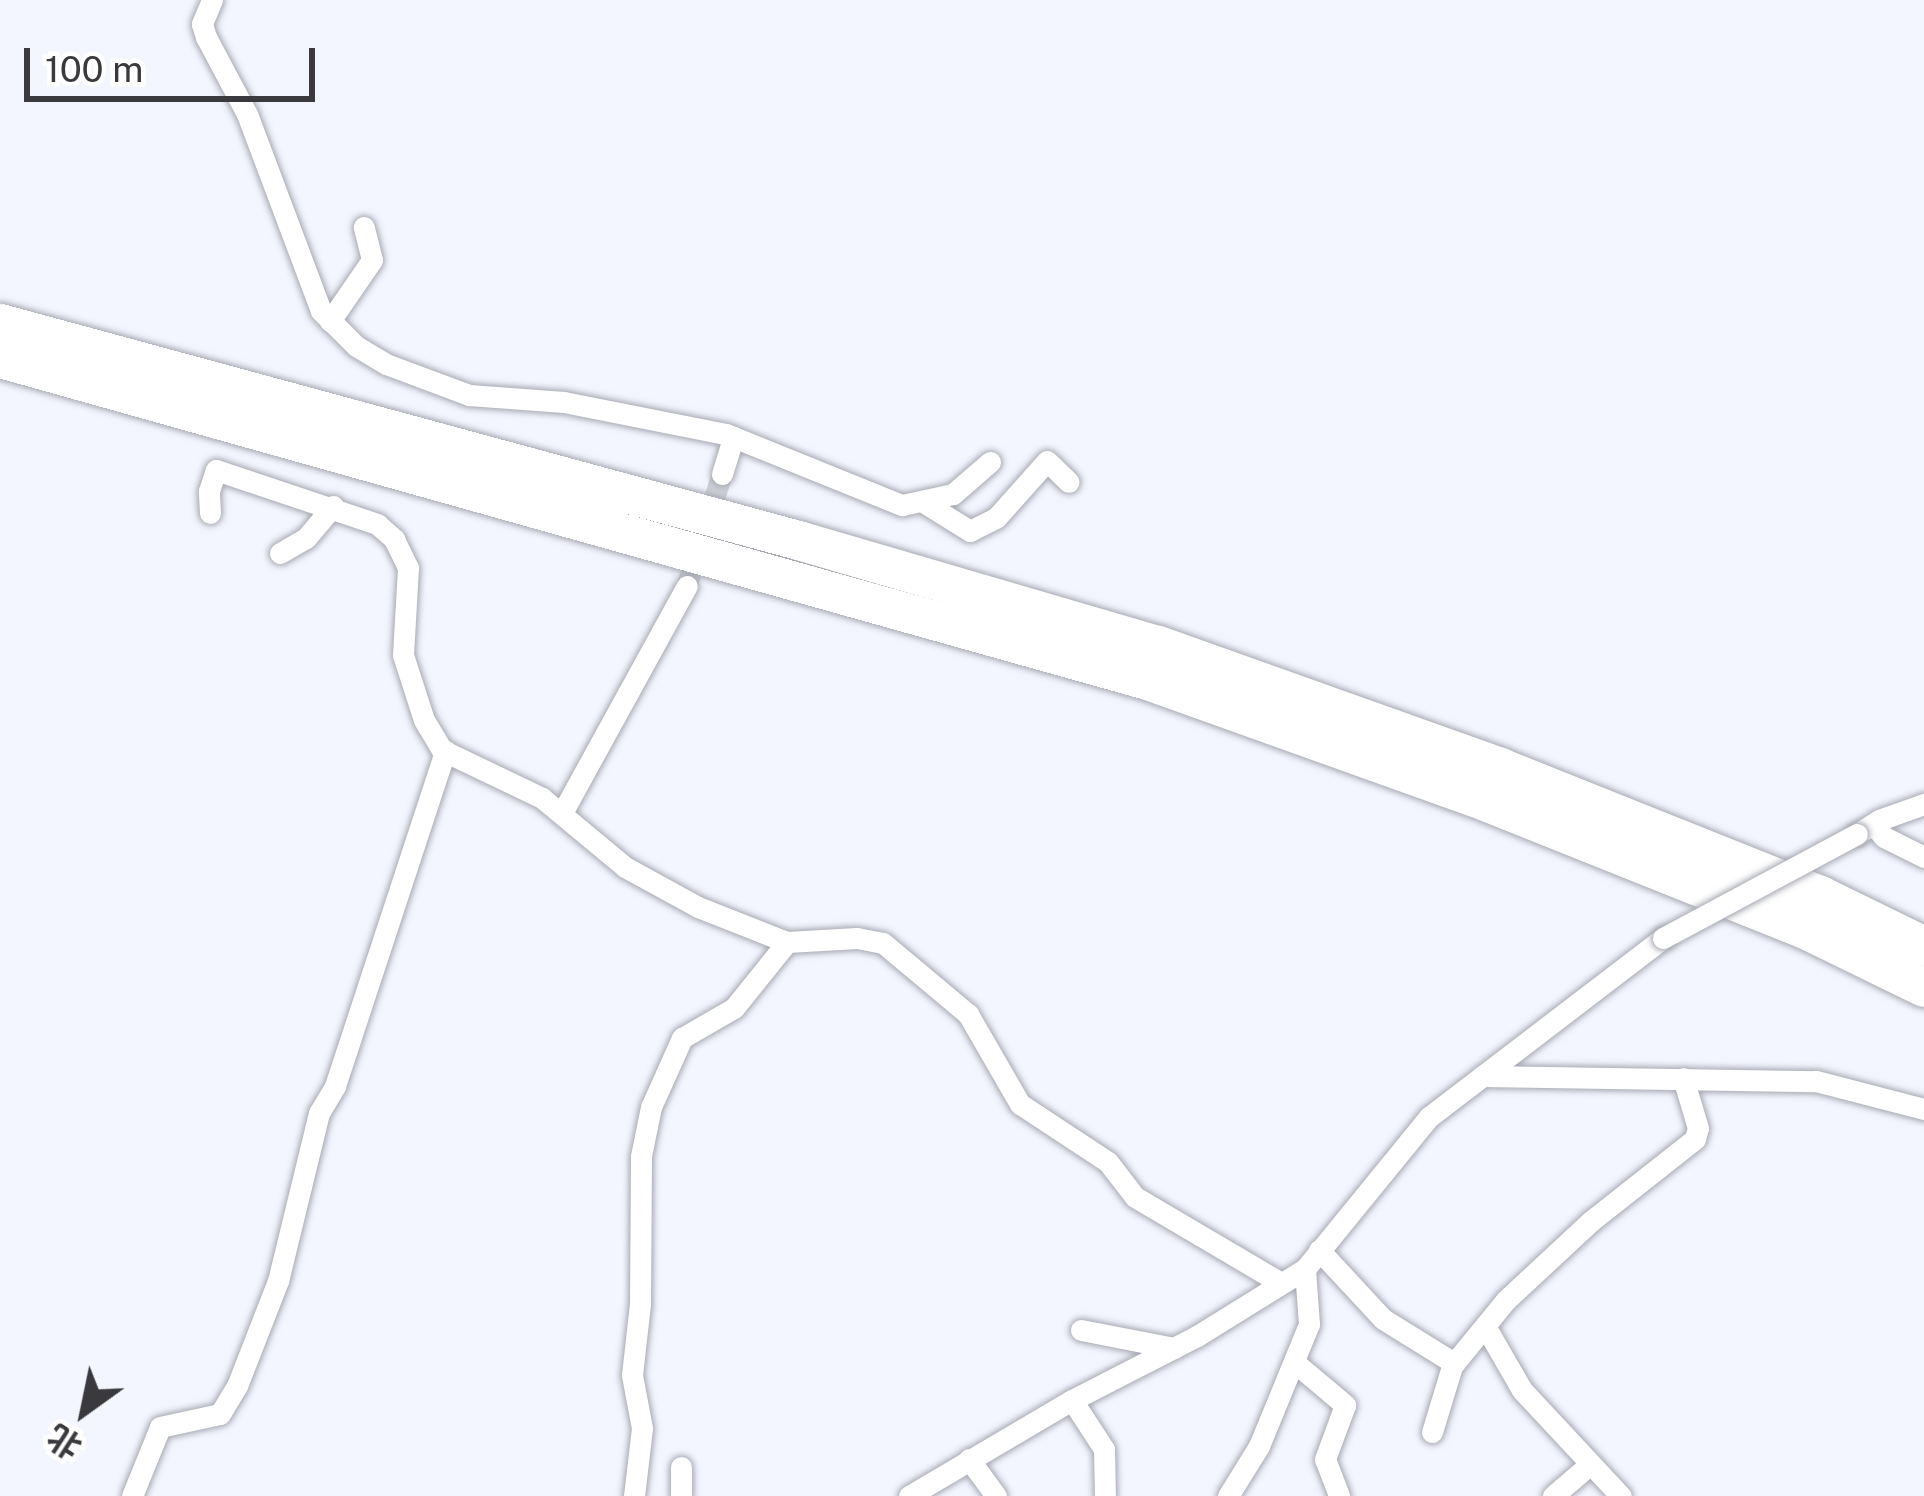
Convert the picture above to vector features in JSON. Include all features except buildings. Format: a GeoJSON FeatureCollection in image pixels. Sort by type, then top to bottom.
{"type":"FeatureCollection","features":[{"type":"Feature","properties":{"kind":"highway"},"geometry":{"type":"LineString","coordinates":[[0,323],[798,540],[1158,645],[1521,776],[1820,895],[1924,946]]}},
{"type":"Feature","properties":{"kind":"highway"},"geometry":{"type":"LineString","coordinates":[[0,358],[1147,680],[1486,802],[1805,929],[1924,987]]}},
{"type":"Feature","properties":{"kind":"street"},"geometry":{"type":"LineString","coordinates":[[212,0],[202,24],[206,37],[247,114],[300,260],[329,321],[356,346],[430,384],[469,395],[564,402],[733,437],[880,500],[925,502],[961,490]]}},
{"type":"Feature","properties":{"kind":"street"},"geometry":{"type":"LineString","coordinates":[[329,321],[372,260],[364,227]]}},
{"type":"Feature","properties":{"kind":"street"},"geometry":{"type":"LineString","coordinates":[[722,474],[733,437]]}},
{"type":"Feature","properties":{"kind":"street"},"geometry":{"type":"LineString","coordinates":[[925,502],[970,531],[990,522],[1047,461],[1070,482]]}},
{"type":"Feature","properties":{"kind":"street"},"geometry":{"type":"LineString","coordinates":[[947,519],[961,490],[990,462]]}},
{"type":"Feature","properties":{"kind":"street"},"geometry":{"type":"LineString","coordinates":[[210,514],[216,470],[377,524],[403,554],[410,584],[403,655],[424,720],[445,751],[562,813],[650,883],[788,942],[857,938],[883,943],[968,1014],[1020,1104],[1108,1162],[1135,1197],[1281,1283]]}},
{"type":"Feature","properties":{"kind":"street"},"geometry":{"type":"LineString","coordinates":[[280,553],[306,538],[334,506]]}},
{"type":"Feature","properties":{"kind":"street"},"geometry":{"type":"LineString","coordinates":[[562,813],[687,586]]}},
{"type":"Feature","properties":{"kind":"street"},"geometry":{"type":"LineString","coordinates":[[132,1496],[160,1426],[220,1414],[242,1375],[278,1281],[319,1113],[335,1086],[445,751]]}},
{"type":"Feature","properties":{"kind":"street"},"geometry":{"type":"LineString","coordinates":[[909,1496],[1305,1269],[1430,1117],[1663,938],[1865,829],[1924,804]]}},
{"type":"Feature","properties":{"kind":"street"},"geometry":{"type":"LineString","coordinates":[[1865,829],[1924,857]]}},
{"type":"Feature","properties":{"kind":"street"},"geometry":{"type":"LineString","coordinates":[[634,1496],[642,1428],[632,1375],[640,1304],[641,1156],[651,1107],[682,1038],[725,1016],[788,942]]}},
{"type":"Feature","properties":{"kind":"street"},"geometry":{"type":"LineString","coordinates":[[1482,1076],[1816,1081],[1924,1109]]}},
{"type":"Feature","properties":{"kind":"street"},"geometry":{"type":"LineString","coordinates":[[1432,1432],[1454,1363],[1485,1326],[1591,1221],[1695,1139],[1698,1128],[1682,1078]]}},
{"type":"Feature","properties":{"kind":"street"},"geometry":{"type":"LineString","coordinates":[[1319,1250],[1375,1313],[1454,1363]]}},
{"type":"Feature","properties":{"kind":"street"},"geometry":{"type":"LineString","coordinates":[[1228,1496],[1256,1452],[1309,1324],[1305,1269]]}},
{"type":"Feature","properties":{"kind":"street"},"geometry":{"type":"LineString","coordinates":[[1485,1326],[1508,1372],[1588,1466],[1621,1496]]}},
{"type":"Feature","properties":{"kind":"street"},"geometry":{"type":"LineString","coordinates":[[1081,1330],[1174,1348]]}},
{"type":"Feature","properties":{"kind":"street"},"geometry":{"type":"LineString","coordinates":[[1294,1362],[1345,1405],[1325,1459],[1339,1496]]}},
{"type":"Feature","properties":{"kind":"street"},"geometry":{"type":"LineString","coordinates":[[1072,1400],[1103,1449],[1105,1496]]}},
{"type":"Feature","properties":{"kind":"street"},"geometry":{"type":"LineString","coordinates":[[1240,1496],[1254,1470],[1256,1452]]}},
{"type":"Feature","properties":{"kind":"street"},"geometry":{"type":"LineString","coordinates":[[969,1460],[996,1496]]}},
{"type":"Feature","properties":{"kind":"street"},"geometry":{"type":"LineString","coordinates":[[1553,1496],[1588,1466]]}},
{"type":"Feature","properties":{"kind":"street"},"geometry":{"type":"LineString","coordinates":[[681,1467],[681,1496]]}},
{"type":"Feature","properties":{"kind":"tunnel"},"geometry":{"type":"LineString","coordinates":[[687,586],[722,474]]}}]}
